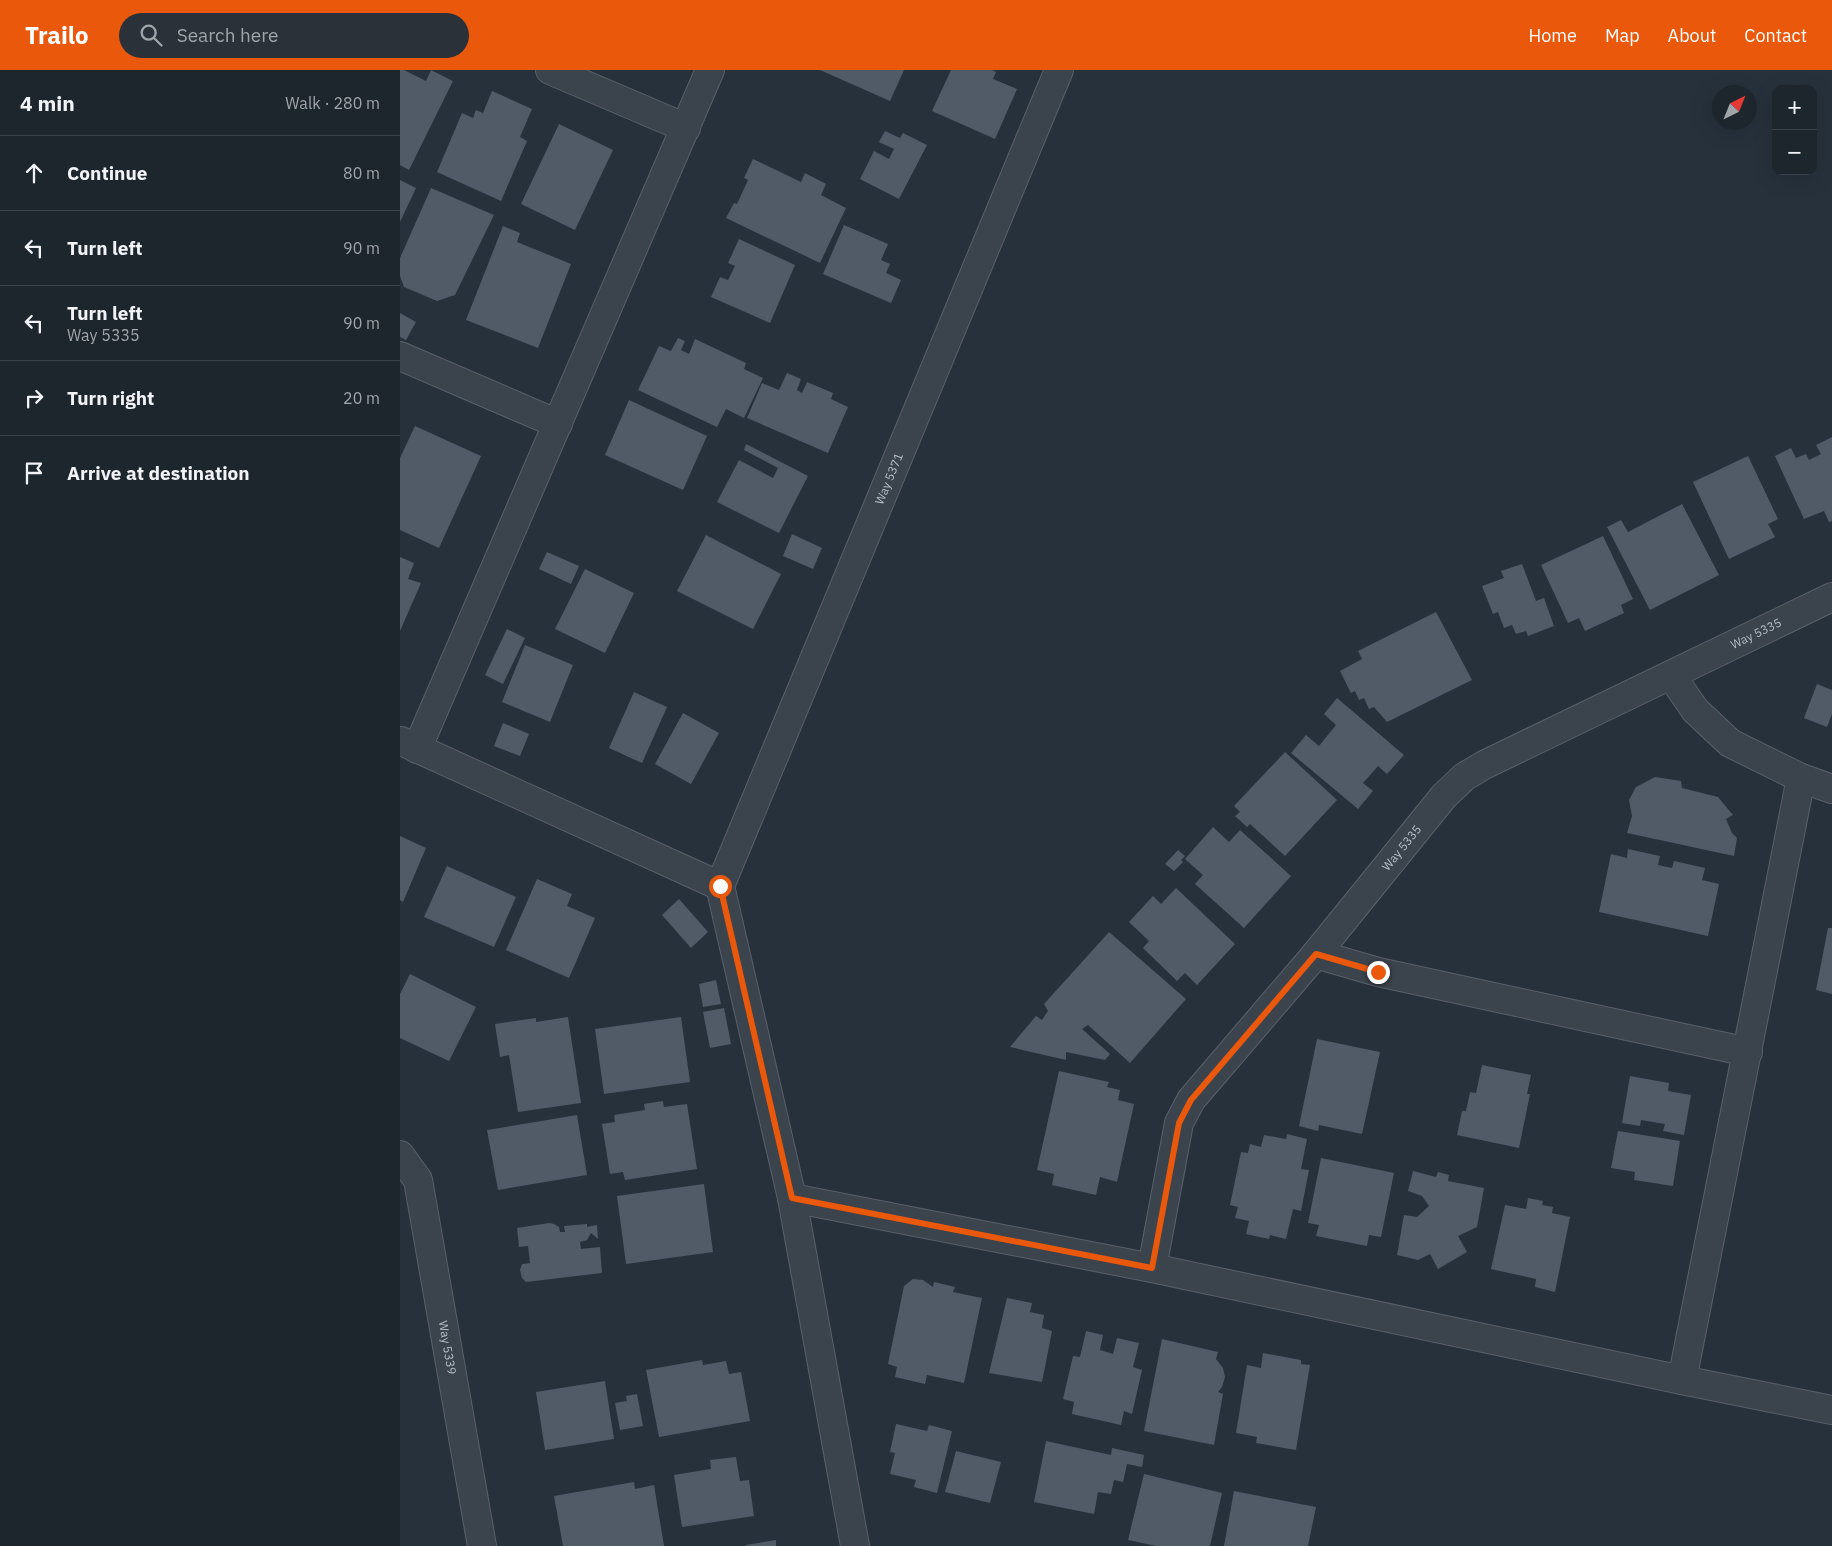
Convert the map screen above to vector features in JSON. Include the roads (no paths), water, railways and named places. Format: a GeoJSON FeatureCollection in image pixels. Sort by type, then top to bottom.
{"type":"FeatureCollection","features":[{"type":"Feature","properties":{"kind":"street"},"geometry":{"type":"LineString","coordinates":[[550,70],[686,128]]}},
{"type":"Feature","properties":{"kind":"street"},"geometry":{"type":"LineString","coordinates":[[710,70],[558,424],[408,745],[720,886],[792,1198],[855,1546]]}},
{"type":"Feature","properties":{"kind":"street","name":"Way 5371"},"geometry":{"type":"LineString","coordinates":[[720,886],[1059,70]]}},
{"type":"Feature","properties":{"kind":"street"},"geometry":{"type":"LineString","coordinates":[[400,356],[558,424]]}},
{"type":"Feature","properties":{"kind":"street","name":"Way 5335"},"geometry":{"type":"LineString","coordinates":[[1152,1268],[1179,1123],[1191,1100],[1316,954],[1444,796],[1464,778],[1484,765],[1832,596]]}},
{"type":"Feature","properties":{"kind":"street"},"geometry":{"type":"LineString","coordinates":[[1671,675],[1695,710],[1730,743],[1801,778],[1832,789]]}},
{"type":"Feature","properties":{"kind":"street"},"geometry":{"type":"LineString","coordinates":[[1682,1380],[1801,778]]}},
{"type":"Feature","properties":{"kind":"street"},"geometry":{"type":"LineString","coordinates":[[1316,954],[1378,972],[1748,1052]]}},
{"type":"Feature","properties":{"kind":"street","name":"Way 5339"},"geometry":{"type":"LineString","coordinates":[[400,1155],[418,1180],[482,1546]]}},
{"type":"Feature","properties":{"kind":"street"},"geometry":{"type":"LineString","coordinates":[[792,1198],[1152,1268],[1832,1410]]}}]}
